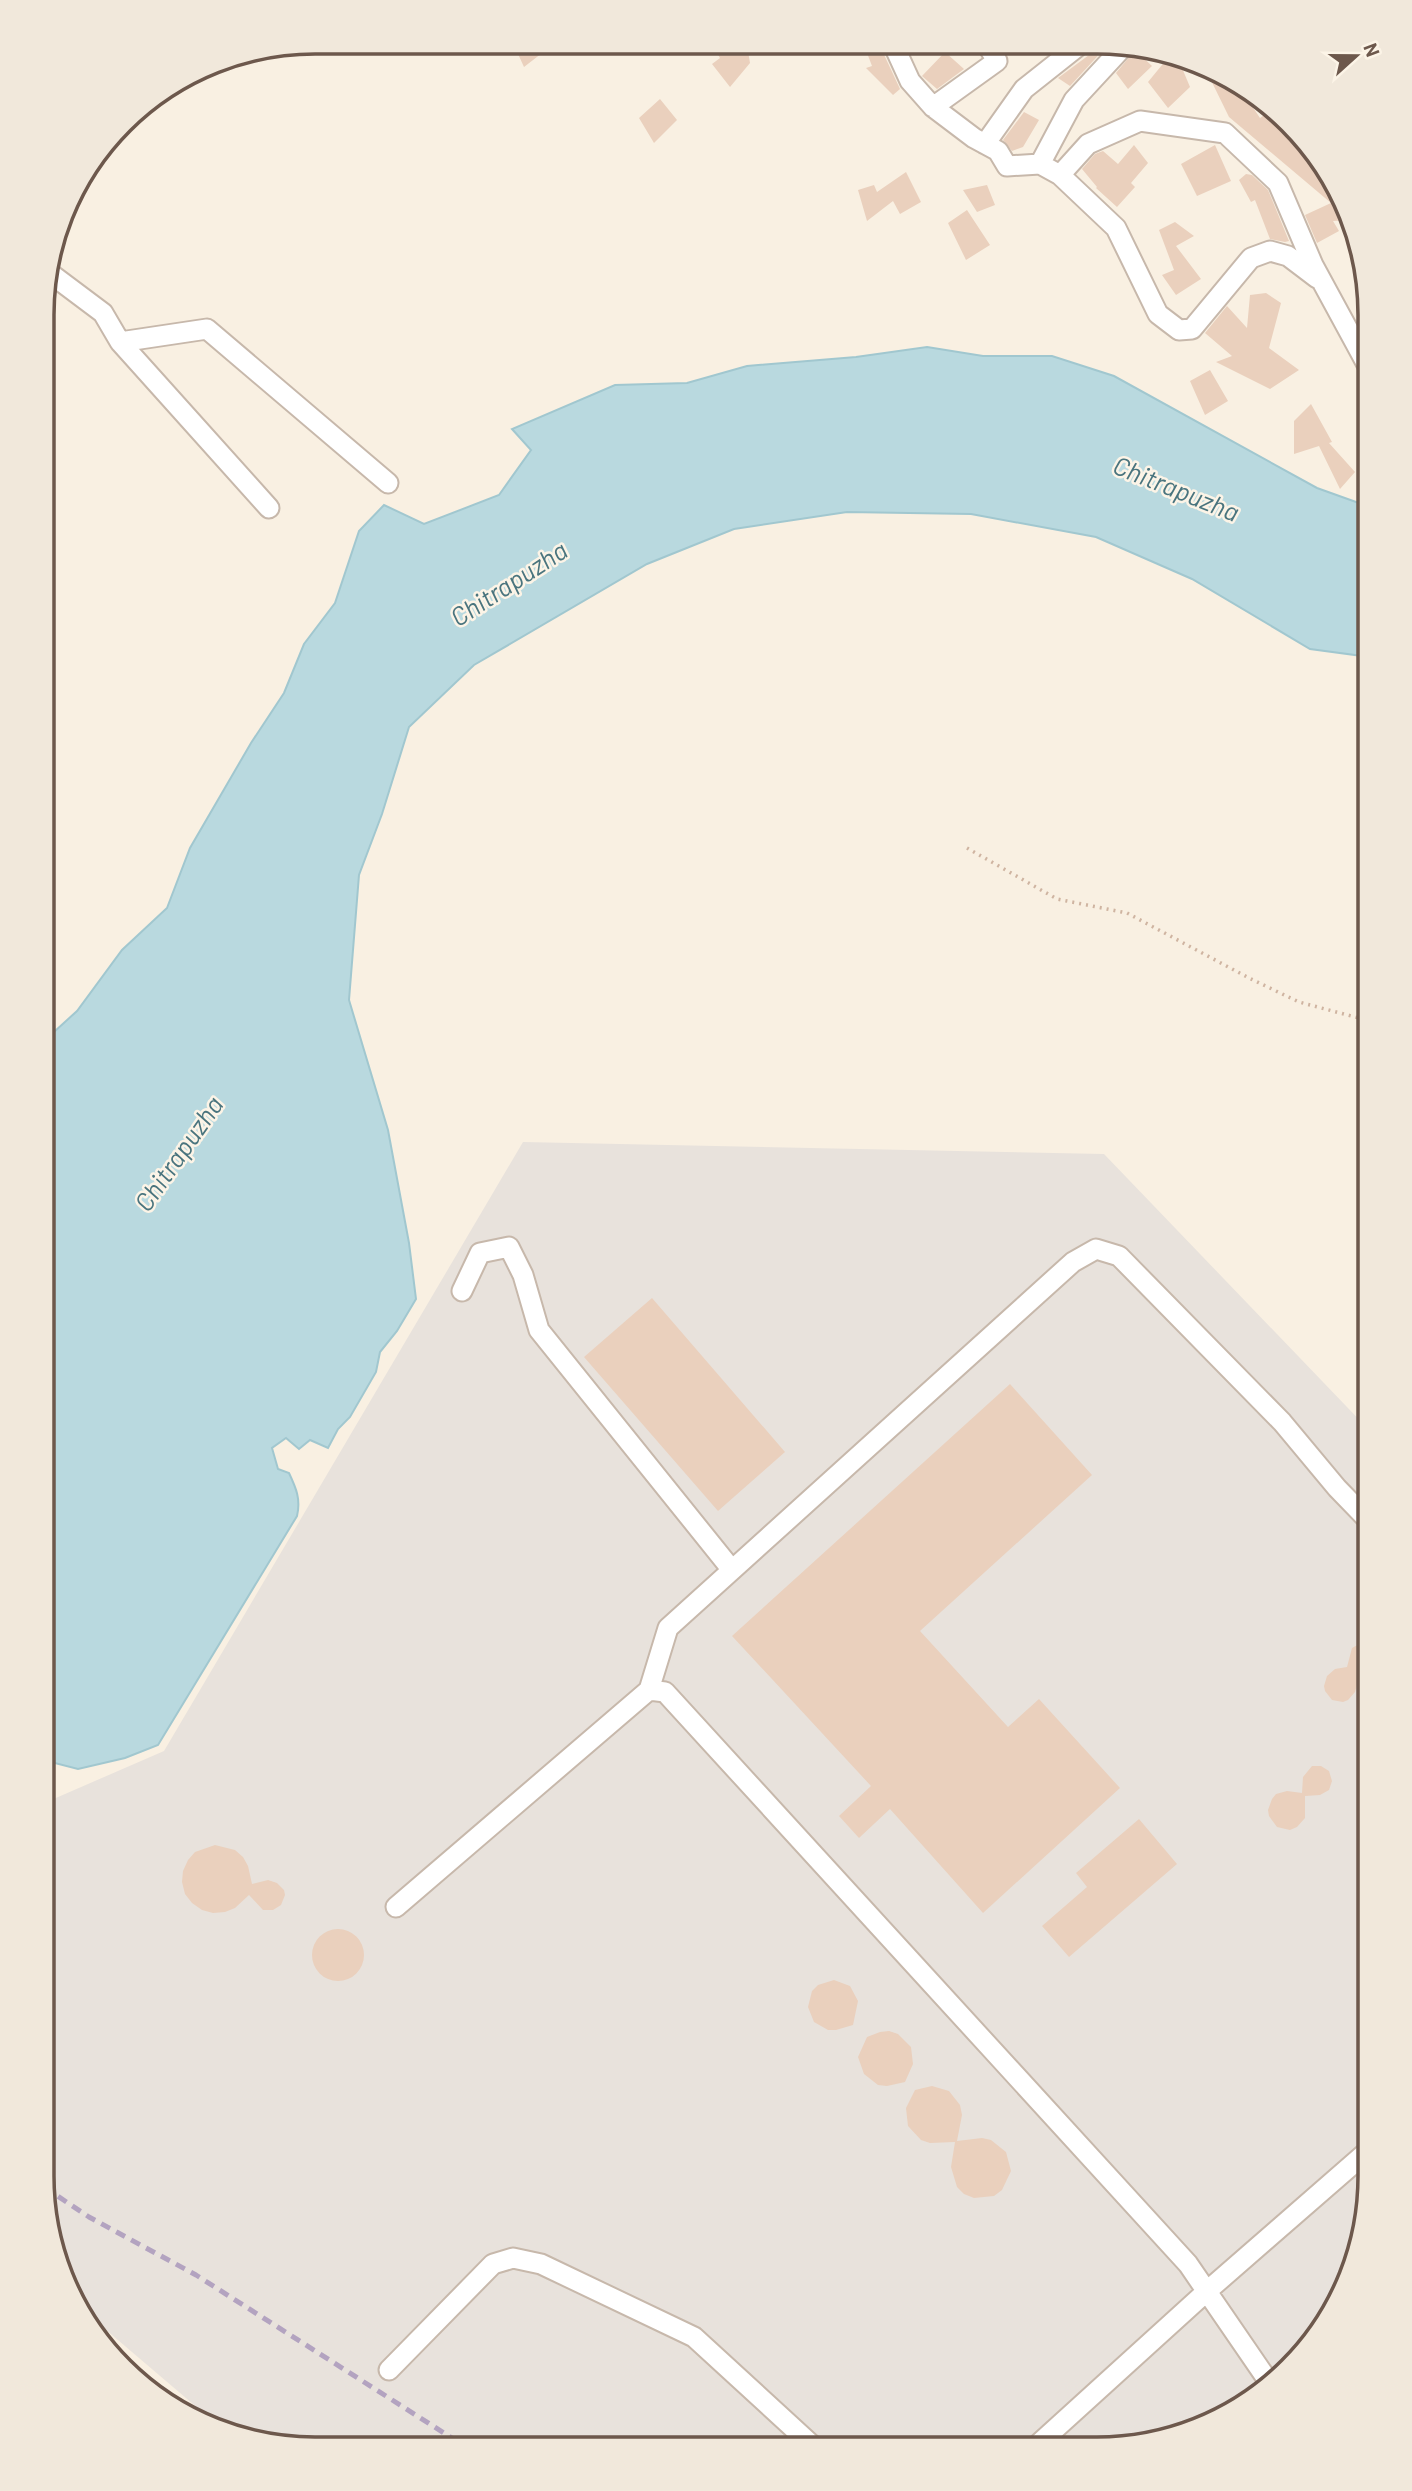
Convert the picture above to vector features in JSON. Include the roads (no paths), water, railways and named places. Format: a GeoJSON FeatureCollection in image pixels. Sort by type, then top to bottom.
{"type":"FeatureCollection","features":[{"type":"Feature","properties":{"kind":"street"},"geometry":{"type":"LineString","coordinates":[[898,54],[910,81],[933,107],[998,151],[1007,166],[1040,164],[1060,175],[1116,228],[1158,314],[1179,330],[1192,329],[1251,258],[1270,251],[1288,256],[1323,283]]}},
{"type":"Feature","properties":{"kind":"street"},"geometry":{"type":"LineString","coordinates":[[933,107],[997,61],[993,54]]}},
{"type":"Feature","properties":{"kind":"street"},"geometry":{"type":"LineString","coordinates":[[985,144],[1024,89],[1068,54]]}},
{"type":"Feature","properties":{"kind":"street"},"geometry":{"type":"LineString","coordinates":[[1040,164],[1073,100],[1115,55]]}},
{"type":"Feature","properties":{"kind":"street"},"geometry":{"type":"LineString","coordinates":[[1060,175],[1088,144],[1140,121],[1225,133],[1278,183],[1323,283],[1358,348]]}},
{"type":"Feature","properties":{"kind":"street"},"geometry":{"type":"LineString","coordinates":[[57,278],[103,313],[120,342],[270,508]]}},
{"type":"Feature","properties":{"kind":"street"},"geometry":{"type":"LineString","coordinates":[[120,342],[207,329],[388,483]]}},
{"type":"Feature","properties":{"kind":"street"},"geometry":{"type":"LineString","coordinates":[[461,1291],[480,1253],[509,1247],[523,1275],[539,1330],[732,1570]]}},
{"type":"Feature","properties":{"kind":"street"},"geometry":{"type":"LineString","coordinates":[[396,1907],[649,1690],[668,1628],[1073,1262],[1096,1250],[1119,1256],[1282,1422],[1358,1510]]}},
{"type":"Feature","properties":{"kind":"street"},"geometry":{"type":"LineString","coordinates":[[649,1690],[665,1692],[675,1702],[1188,2263],[1264,2376]]}},
{"type":"Feature","properties":{"kind":"street"},"geometry":{"type":"LineString","coordinates":[[1046,2437],[1206,2292],[1358,2160]]}},
{"type":"Feature","properties":{"kind":"street"},"geometry":{"type":"LineString","coordinates":[[389,2371],[493,2264],[513,2258],[541,2264],[694,2337],[803,2437]]}},
{"type":"Feature","properties":{"kind":"water","name":"Chitrapuzha"},"geometry":{"type":"Polygon","coordinates":[[[927,347],[983,356],[1052,356],[1114,376],[1317,488],[1358,503],[1358,655],[1310,649],[1192,579],[1096,537],[971,514],[847,512],[734,529],[647,564],[474,665],[409,727],[382,814],[359,875],[349,1000],[388,1130],[409,1243],[416,1299],[397,1331],[380,1352],[376,1372],[328,1448],[310,1440],[299,1449],[286,1438],[272,1448],[278,1469],[289,1473],[296,1489],[297,1516],[158,1745],[125,1758],[78,1769],[54,1763],[54,1032],[77,1011],[122,950],[167,908],[190,848],[251,743],[284,693],[304,644],[335,603],[359,531],[384,505],[424,524],[499,495],[531,450],[512,429],[615,385],[687,383],[747,366],[856,357],[927,347]]]}},
{"type":"Feature","properties":{"kind":"railway"},"geometry":{"type":"LineString","coordinates":[[55,2194],[89,2217],[196,2275],[450,2437]]}}]}
